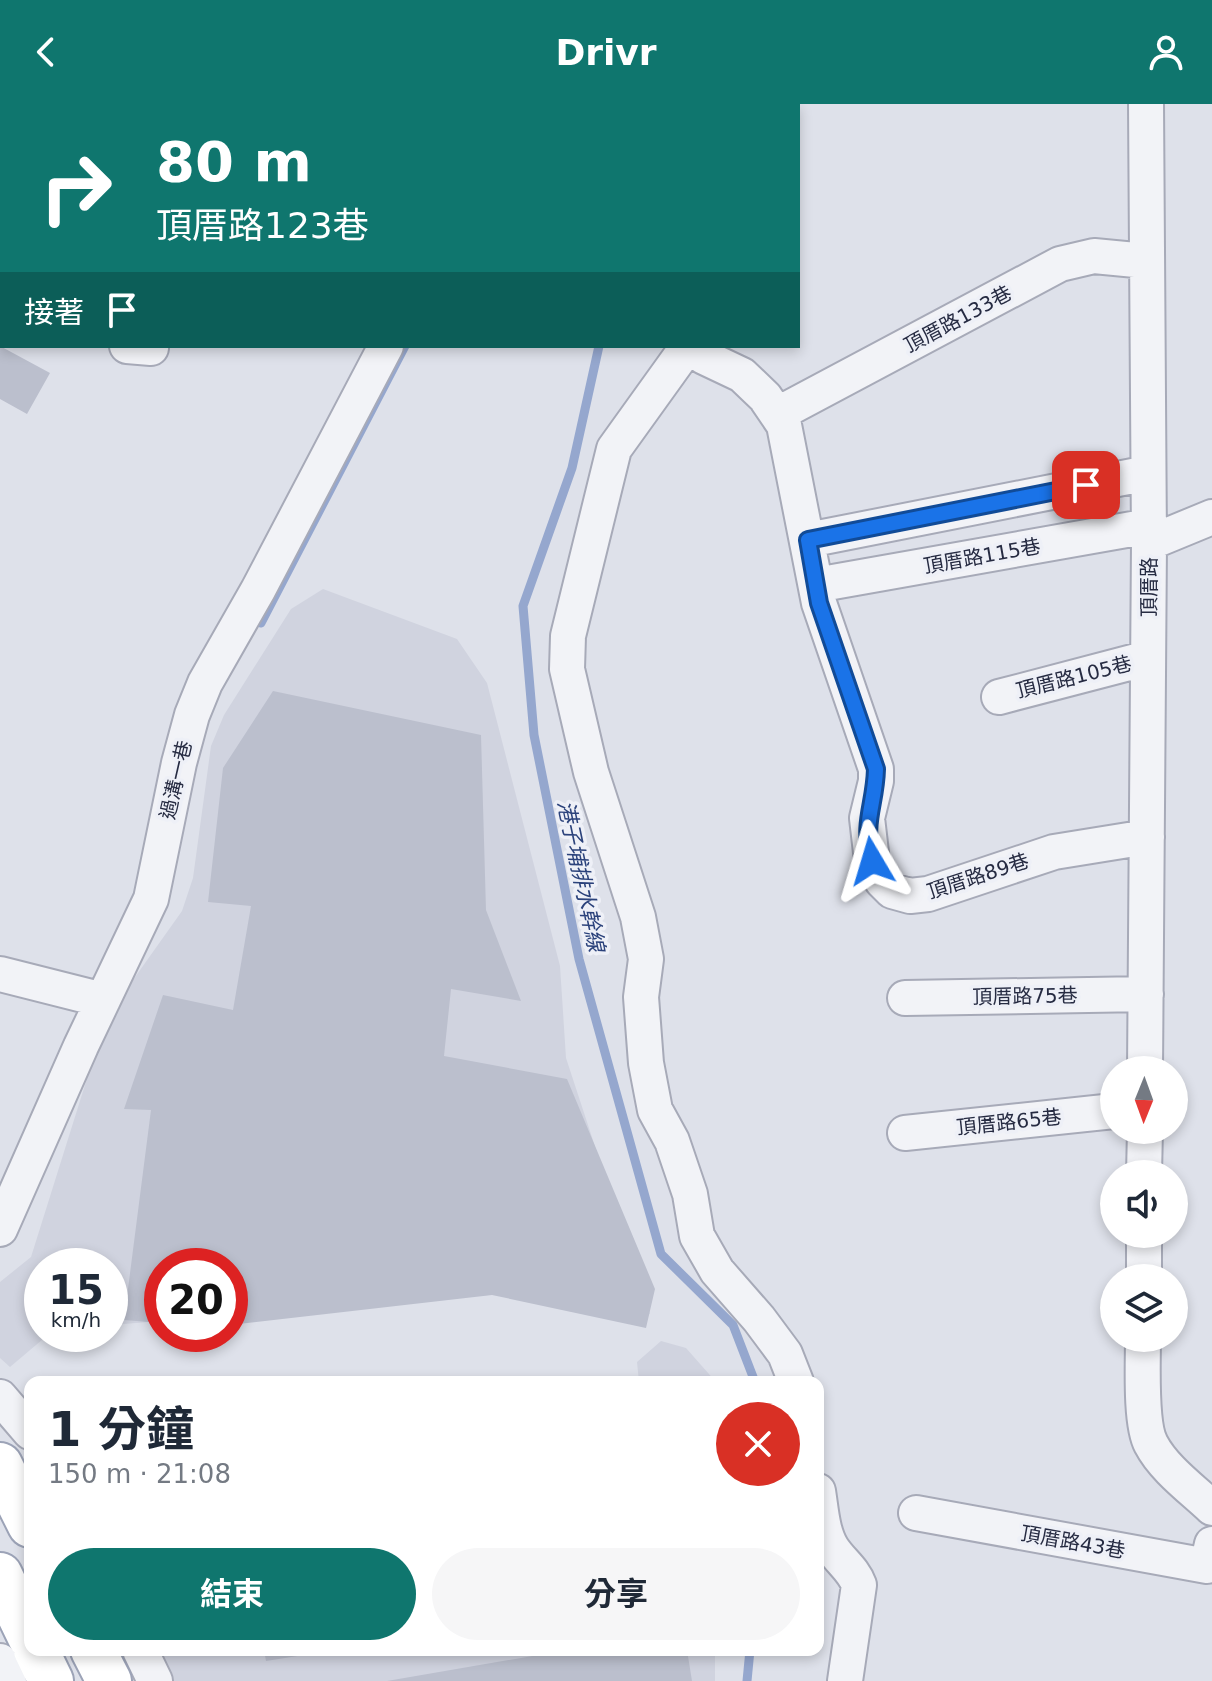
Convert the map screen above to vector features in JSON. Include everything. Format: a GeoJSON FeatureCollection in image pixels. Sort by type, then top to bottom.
{"type":"FeatureCollection","features":[{"type":"Feature","properties":{"kind":"main road"},"geometry":{"type":"LineString","coordinates":[[0,1465],[24,1513]]}},
{"type":"Feature","properties":{"kind":"main road"},"geometry":{"type":"LineString","coordinates":[[0,1575],[24,1625]]}},
{"type":"Feature","properties":{"kind":"main road"},"geometry":{"type":"LineString","coordinates":[[39,1656],[51,1681]]}},
{"type":"Feature","properties":{"kind":"main road"},"geometry":{"type":"LineString","coordinates":[[96,1656],[109,1681]]}},
{"type":"Feature","properties":{"kind":"street","name":"頂厝路"},"geometry":{"type":"LineString","coordinates":[[1145,1056],[1149,534],[1146,104]]}},
{"type":"Feature","properties":{"kind":"street","name":"頂厝路133巷"},"geometry":{"type":"LineString","coordinates":[[778,414],[1060,264],[1094,256],[1146,261]]}},
{"type":"Feature","properties":{"kind":"street","name":"過溝一巷"},"geometry":{"type":"LineString","coordinates":[[0,1229],[151,899],[179,763],[192,715],[205,683],[258,590],[385,348]]}},
{"type":"Feature","properties":{"kind":"street"},"geometry":{"type":"LineString","coordinates":[[689,348],[614,449],[568,636],[567,669],[591,772],[646,959],[641,997],[646,1063],[655,1110],[672,1141],[686,1181],[697,1236],[717,1271],[785,1354],[794,1376]]}},
{"type":"Feature","properties":{"kind":"street","name":"頂厝路89巷"},"geometry":{"type":"LineString","coordinates":[[693,348],[704,357],[742,375],[778,414],[784,425],[819,603],[876,769],[867,818],[868,847],[882,881],[892,891],[910,896],[928,894],[1054,852],[1147,837]]}},
{"type":"Feature","properties":{"kind":"street"},"geometry":{"type":"LineString","coordinates":[[808,540],[1148,473]]}},
{"type":"Feature","properties":{"kind":"street","name":"頂厝路115巷"},"geometry":{"type":"LineString","coordinates":[[816,585],[1149,534],[1212,517]]}},
{"type":"Feature","properties":{"kind":"street","name":"頂厝路105巷"},"geometry":{"type":"LineString","coordinates":[[999,697],[1148,658]]}},
{"type":"Feature","properties":{"kind":"street"},"geometry":{"type":"LineString","coordinates":[[0,974],[103,1000]]}},
{"type":"Feature","properties":{"kind":"street","name":"頂厝路75巷"},"geometry":{"type":"LineString","coordinates":[[905,998],[1146,994]]}},
{"type":"Feature","properties":{"kind":"street","name":"頂厝路65巷"},"geometry":{"type":"LineString","coordinates":[[905,1133],[1100,1112]]}},
{"type":"Feature","properties":{"kind":"street"},"geometry":{"type":"LineString","coordinates":[[1143,1352],[1145,1422],[1150,1444],[1212,1508]]}},
{"type":"Feature","properties":{"kind":"street"},"geometry":{"type":"LineString","coordinates":[[0,1397],[24,1425]]}},
{"type":"Feature","properties":{"kind":"street","name":"頂厝路43巷"},"geometry":{"type":"LineString","coordinates":[[916,1513],[1207,1566],[1212,1544]]}},
{"type":"Feature","properties":{"kind":"street"},"geometry":{"type":"LineString","coordinates":[[824,1528],[831,1547],[855,1573],[859,1585],[845,1681]]}},
{"type":"Feature","properties":{"kind":"street"},"geometry":{"type":"LineString","coordinates":[[143,1656],[155,1681]]}},
{"type":"Feature","properties":{"kind":"street"},"geometry":{"type":"LineString","coordinates":[[0,1661],[9,1681]]}},
{"type":"Feature","properties":{"kind":"shaded area"},"geometry":{"type":"Polygon","coordinates":[[[323,589],[457,639],[487,683],[560,966],[566,1058],[650,1314],[526,1292],[248,1315],[248,1248],[144,1248],[144,1322],[128,1324],[128,1248],[34,1248],[106,1018],[182,911],[193,878],[211,746],[224,715],[291,609],[323,589]]]}},
{"type":"Feature","properties":{"kind":"shaded area"},"geometry":{"type":"Polygon","coordinates":[[[24,1263],[24,1352],[28,1352],[10,1367],[0,1358],[0,1282],[24,1263]]]}},
{"type":"Feature","properties":{"kind":"shaded area"},"geometry":{"type":"Polygon","coordinates":[[[661,1341],[686,1348],[711,1376],[638,1376],[637,1362],[661,1341]]]}},
{"type":"Feature","properties":{"kind":"shaded area"},"geometry":{"type":"Polygon","coordinates":[[[159,1656],[715,1656],[715,1681],[169,1681],[159,1656]]]}},
{"type":"Feature","properties":{"kind":"building"},"geometry":{"type":"Polygon","coordinates":[[[0,348],[50,373],[27,414],[0,399],[0,348]]]}},
{"type":"Feature","properties":{"kind":"building"},"geometry":{"type":"Polygon","coordinates":[[[273,691],[481,735],[486,910],[521,1001],[451,989],[444,1056],[567,1079],[655,1289],[646,1328],[492,1295],[248,1323],[248,1248],[144,1248],[144,1322],[128,1320],[128,1289],[151,1110],[124,1109],[163,995],[233,1010],[251,906],[208,902],[223,768],[273,691]]]}},
{"type":"Feature","properties":{"kind":"building"},"geometry":{"type":"Polygon","coordinates":[[[265,1656],[298,1656],[266,1661],[265,1656]]]}},
{"type":"Feature","properties":{"kind":"building"},"geometry":{"type":"Polygon","coordinates":[[[532,1656],[688,1656],[692,1681],[387,1681],[532,1656]]]}},
{"type":"Feature","properties":{"kind":"waterway"},"geometry":{"type":"LineString","coordinates":[[261,623],[404,348]]}},
{"type":"Feature","properties":{"kind":"waterway","name":"港子埔排水幹線"},"geometry":{"type":"LineString","coordinates":[[599,348],[572,468],[523,606],[534,735],[579,959],[661,1254],[733,1325],[753,1376]]}},
{"type":"Feature","properties":{"kind":"waterway","name":"港子埔排水幹線"},"geometry":{"type":"LineString","coordinates":[[747,1681],[749,1656]]}},
{"type":"Feature","properties":{"kind":"route"},"geometry":{"type":"LineString","coordinates":[[872,861],[867,818],[876,769],[819,603],[808,540],[1086,485]]}}]}
